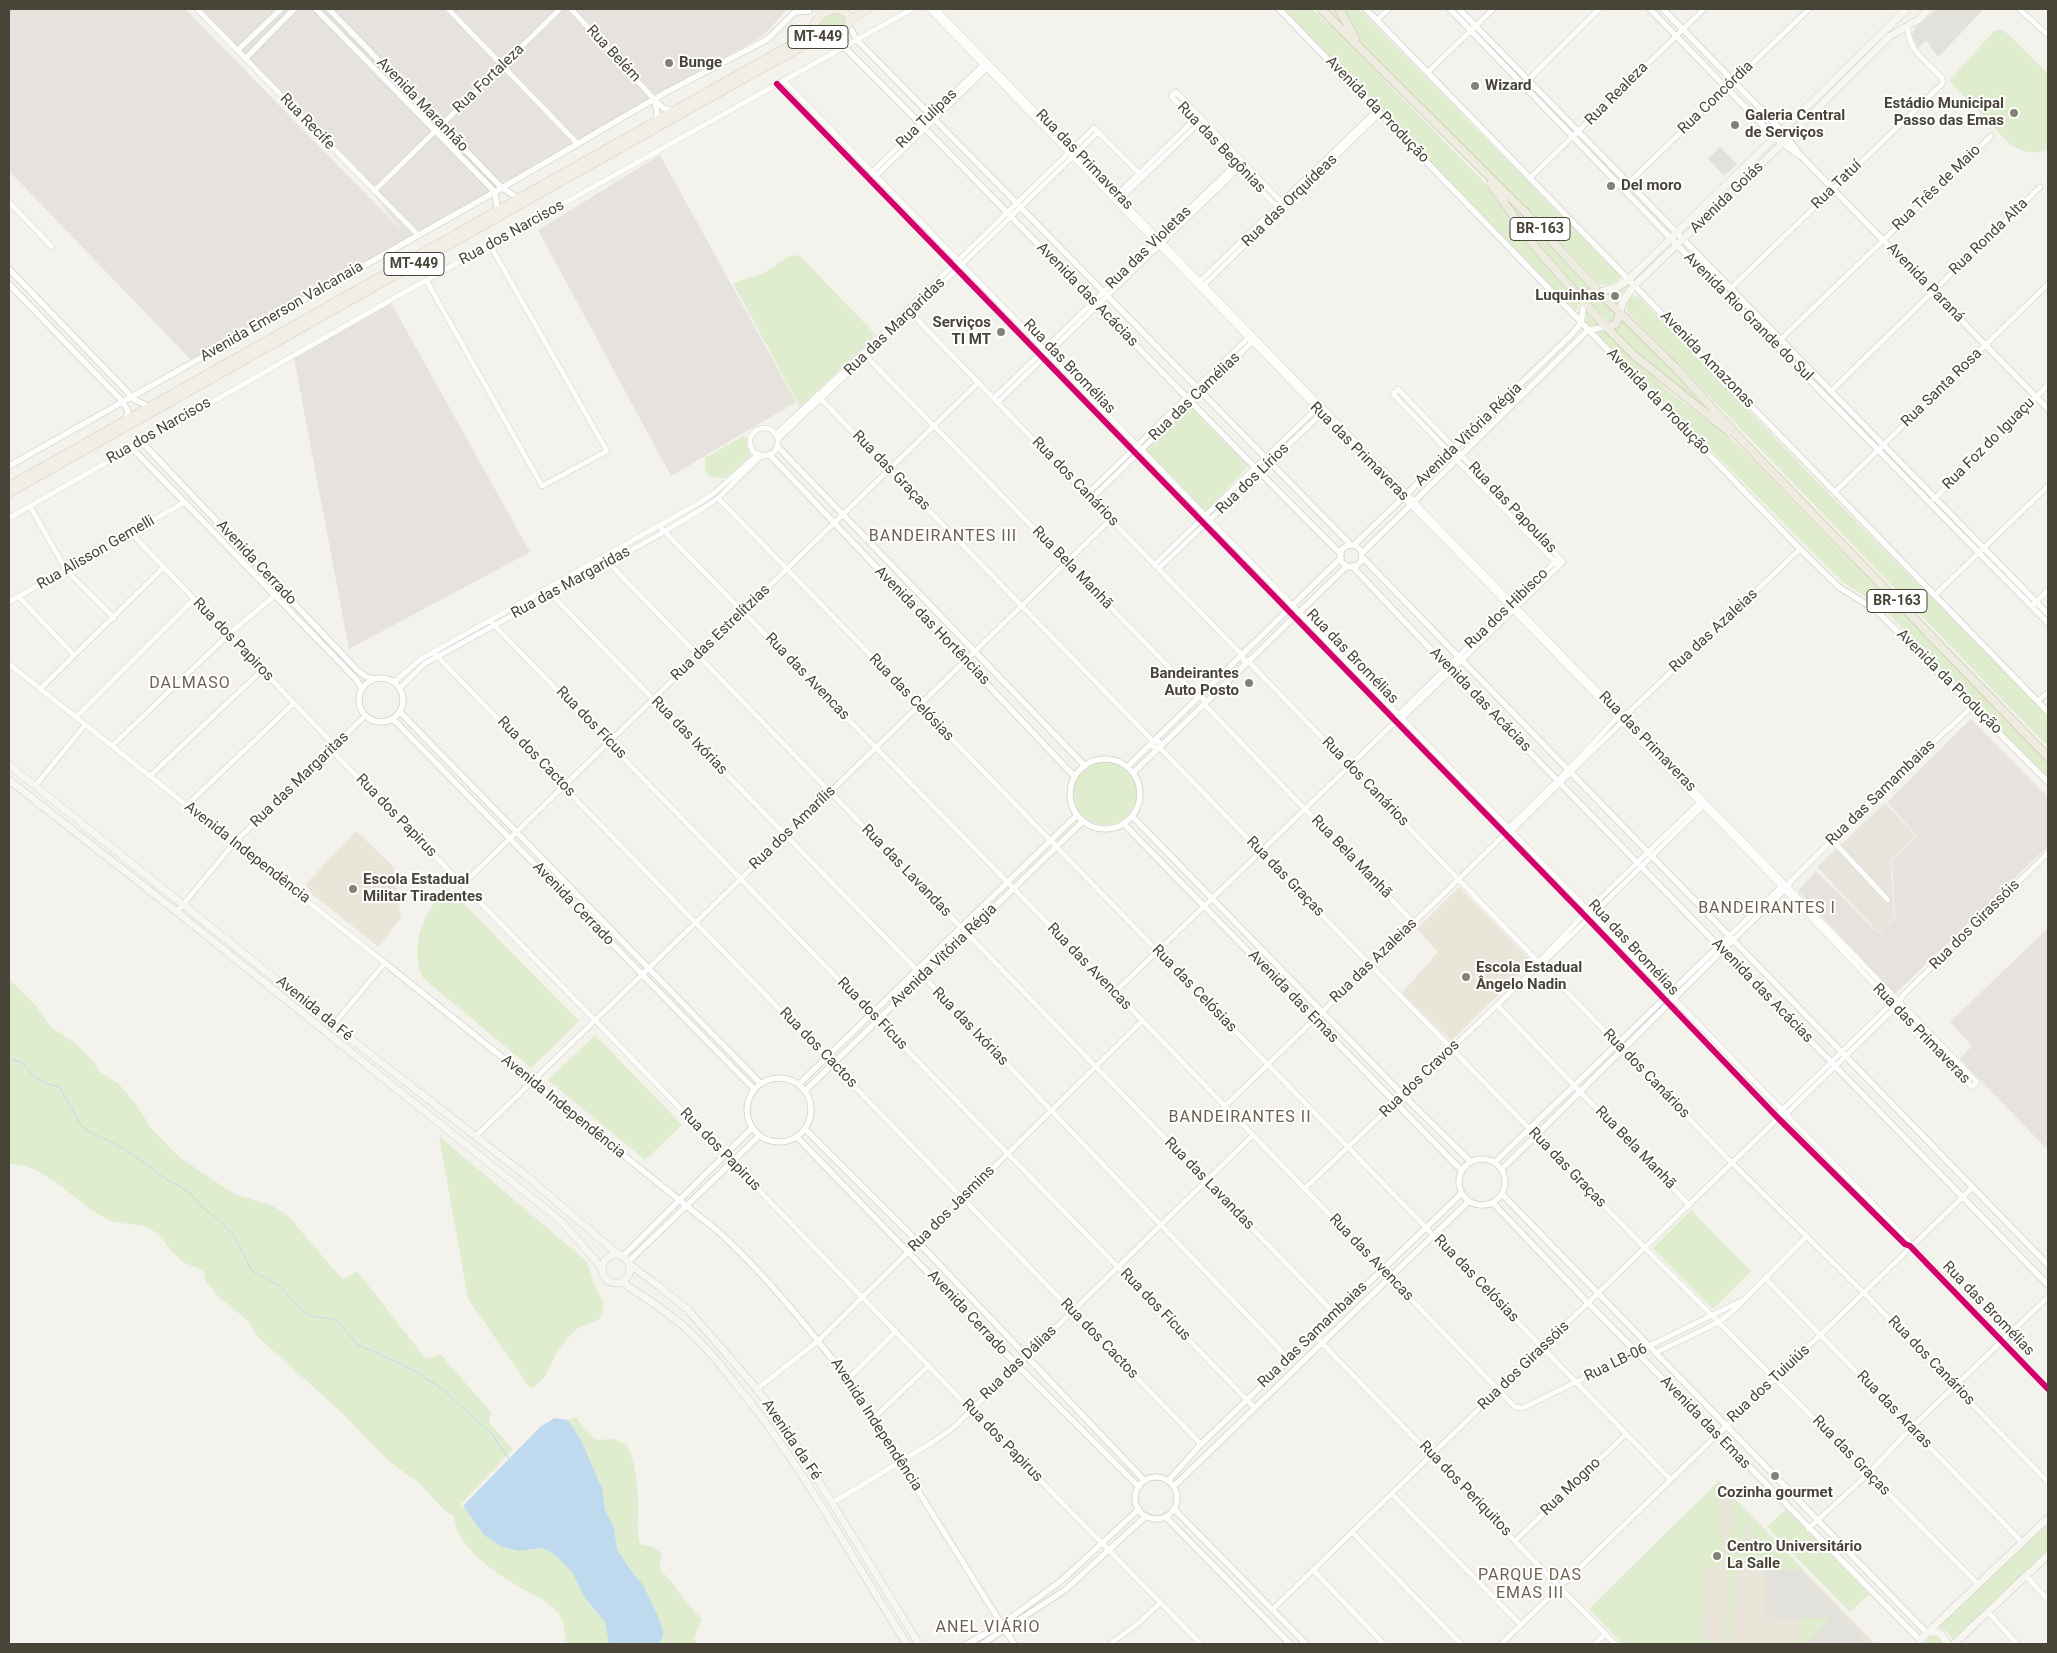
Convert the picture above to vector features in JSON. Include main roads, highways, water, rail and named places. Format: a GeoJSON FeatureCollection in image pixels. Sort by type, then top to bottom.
{"type":"FeatureCollection","features":[{"type":"Feature","properties":{"kind":"highway","name":"BR-163"},"geometry":{"type":"LineString","coordinates":[[1320,9],[1527,214],[1599,292],[1676,368],[1746,446],[2048,757]]}},
{"type":"Feature","properties":{"kind":"highway"},"geometry":{"type":"LineString","coordinates":[[1339,9],[1360,47]]}},
{"type":"Feature","properties":{"kind":"highway","name":"BR-163"},"geometry":{"type":"LineString","coordinates":[[1480,167],[1536,248],[1606,327],[1662,380],[1705,410],[1746,446]]}},
{"type":"Feature","properties":{"kind":"highway"},"geometry":{"type":"LineString","coordinates":[[1584,303],[1589,294],[1599,292]]}},
{"type":"Feature","properties":{"kind":"highway"},"geometry":{"type":"LineString","coordinates":[[1606,327],[1616,324],[1620,313]]}},
{"type":"Feature","properties":{"kind":"main road","name":"MT-449"},"geometry":{"type":"LineString","coordinates":[[9,486],[801,39],[823,13],[838,9],[848,15],[849,23]]}},
{"type":"Feature","properties":{"kind":"main road","name":"MT-449"},"geometry":{"type":"LineString","coordinates":[[9,493],[745,78],[808,44],[841,35],[849,23],[868,9]]}},
{"type":"Feature","properties":{"kind":"main road","name":"Avenida Goiás"},"geometry":{"type":"LineString","coordinates":[[1620,313],[1622,301],[1634,286],[1678,246],[1890,36],[1908,26],[1929,9]]}},
{"type":"Feature","properties":{"kind":"main road","name":"Avenida Goiás"},"geometry":{"type":"LineString","coordinates":[[1599,292],[1617,288],[1628,280],[1905,11]]}},
{"type":"Feature","properties":{"kind":"main road"},"geometry":{"type":"LineString","coordinates":[[1905,11],[1904,22],[1908,26]]}},
{"type":"Feature","properties":{"kind":"main road","name":"MT-449"},"geometry":{"type":"LineString","coordinates":[[814,25],[815,35],[827,40]]}},
{"type":"Feature","properties":{"kind":"main road","name":"Avenida da Fé"},"geometry":{"type":"LineString","coordinates":[[9,764],[333,1025],[524,1174],[689,1312],[757,1389],[791,1436],[919,1644]]}},
{"type":"Feature","properties":{"kind":"main road","name":"Avenida da Fé"},"geometry":{"type":"LineString","coordinates":[[9,780],[177,912],[563,1223],[602,1268]]}},
{"type":"Feature","properties":{"kind":"main road"},"geometry":{"type":"LineString","coordinates":[[608,1257],[625,1259],[629,1274],[621,1282],[614,1283],[606,1279],[602,1268],[608,1257]]}},
{"type":"Feature","properties":{"kind":"main road","name":"Avenida da Fé"},"geometry":{"type":"LineString","coordinates":[[621,1282],[660,1307],[690,1332],[747,1397],[777,1438],[822,1507],[906,1644]]}},
{"type":"Feature","properties":{"kind":"main road"},"geometry":{"type":"LineString","coordinates":[[1918,1643],[2048,1518]]}},
{"type":"Feature","properties":{"kind":"main road"},"geometry":{"type":"LineString","coordinates":[[1954,1644],[2048,1555]]}},
{"type":"Feature","properties":{"kind":"main road"},"geometry":{"type":"LineString","coordinates":[[1928,1633],[1941,1634],[1948,1644]]}},
{"type":"Feature","properties":{"kind":"water"},"geometry":{"type":"Polygon","coordinates":[[[555,1418],[568,1420],[581,1440],[602,1488],[605,1510],[614,1527],[617,1549],[643,1585],[657,1614],[664,1633],[660,1644],[609,1644],[605,1622],[585,1598],[572,1572],[555,1555],[543,1548],[520,1551],[502,1547],[484,1535],[463,1506],[541,1426],[555,1418]]]}},
{"type":"Feature","properties":{"kind":"waterway"},"geometry":{"type":"LineString","coordinates":[[9,1058],[23,1063],[34,1077],[45,1083],[60,1087],[80,1124],[90,1132],[123,1148],[191,1194],[203,1208],[220,1221],[234,1236],[252,1271],[279,1285],[300,1308],[311,1316],[335,1319],[357,1344],[413,1370],[441,1388],[492,1434],[509,1459]]}},
{"type":"Feature","properties":{"kind":"place","name":"Bunge"},"geometry":{"type":"Point","coordinates":[669,63]}},
{"type":"Feature","properties":{"kind":"place","name":"Wizard"},"geometry":{"type":"Point","coordinates":[1475,86]}},
{"type":"Feature","properties":{"kind":"place","name":"Estádio Municipal Passo das Emas"},"geometry":{"type":"Point","coordinates":[2014,113]}},
{"type":"Feature","properties":{"kind":"place","name":"Galeria Central de Serviços"},"geometry":{"type":"Point","coordinates":[1735,125]}},
{"type":"Feature","properties":{"kind":"place","name":"Del moro"},"geometry":{"type":"Point","coordinates":[1611,186]}},
{"type":"Feature","properties":{"kind":"place","name":"Luquinhas"},"geometry":{"type":"Point","coordinates":[1615,296]}},
{"type":"Feature","properties":{"kind":"place","name":"Serviços TI MT"},"geometry":{"type":"Point","coordinates":[1001,332]}},
{"type":"Feature","properties":{"kind":"place","name":"Bandeirantes Auto Posto"},"geometry":{"type":"Point","coordinates":[1249,683]}},
{"type":"Feature","properties":{"kind":"place","name":"Escola Estadual Militar Tiradentes"},"geometry":{"type":"Point","coordinates":[353,889]}},
{"type":"Feature","properties":{"kind":"place","name":"Escola Estadual Ângelo Nadin"},"geometry":{"type":"Point","coordinates":[1466,977]}},
{"type":"Feature","properties":{"kind":"place","name":"Cozinha gourmet"},"geometry":{"type":"Point","coordinates":[1775,1476]}},
{"type":"Feature","properties":{"kind":"place","name":"Centro Universitário La Salle"},"geometry":{"type":"Point","coordinates":[1717,1556]}},
{"type":"Feature","properties":{"kind":"district","name":"BANDEIRANTES III"},"geometry":{"type":"Point","coordinates":[943,537]}},
{"type":"Feature","properties":{"kind":"district","name":"DALMASO"},"geometry":{"type":"Point","coordinates":[190,684]}},
{"type":"Feature","properties":{"kind":"district","name":"BANDEIRANTES I"},"geometry":{"type":"Point","coordinates":[1767,909]}},
{"type":"Feature","properties":{"kind":"district","name":"BANDEIRANTES II"},"geometry":{"type":"Point","coordinates":[1240,1118]}},
{"type":"Feature","properties":{"kind":"district","name":"PARQUE DAS EMAS III"},"geometry":{"type":"Point","coordinates":[1530,1585]}},
{"type":"Feature","properties":{"kind":"district","name":"ANEL VIÁRIO"},"geometry":{"type":"Point","coordinates":[988,1628]}}]}
